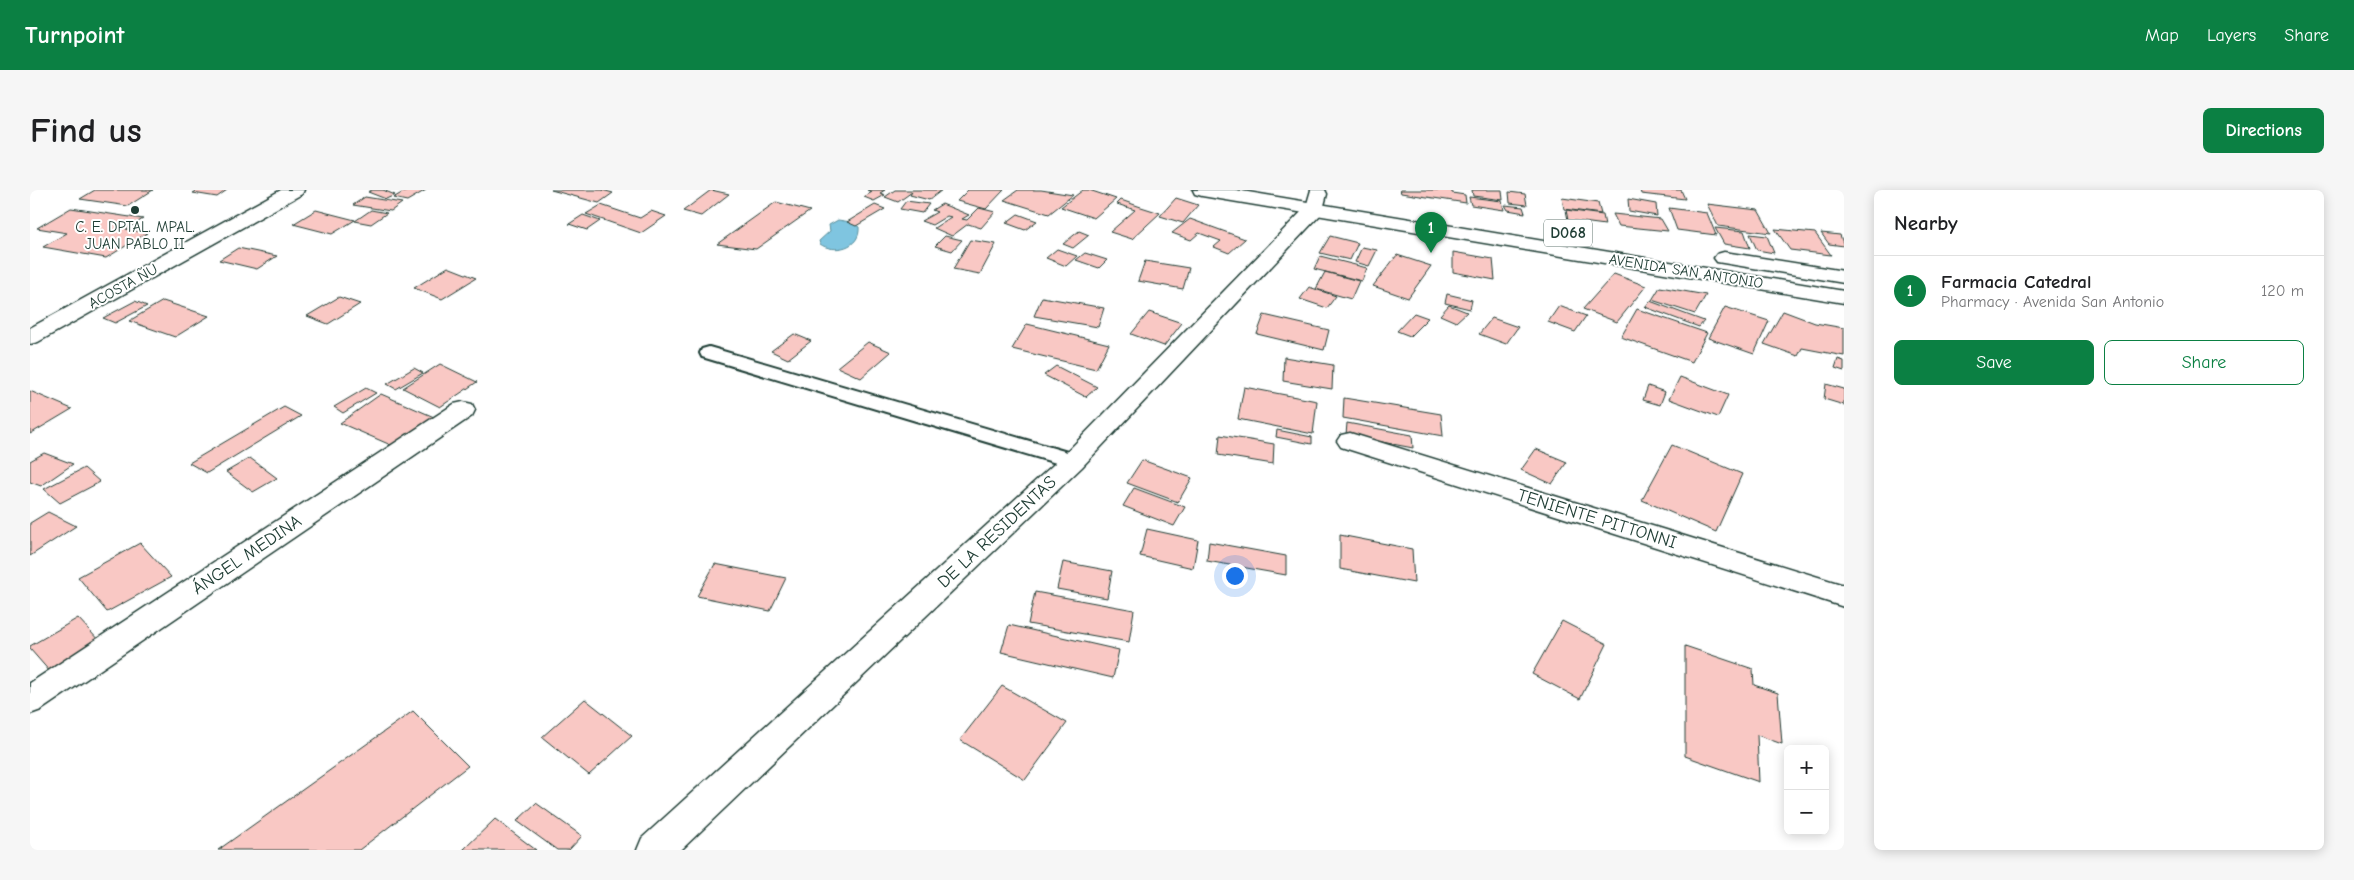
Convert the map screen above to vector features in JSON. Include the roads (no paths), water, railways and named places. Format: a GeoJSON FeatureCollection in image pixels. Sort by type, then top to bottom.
{"type":"FeatureCollection","features":[{"type":"Feature","properties":{"kind":"street","name":"ACOSTA ÑU"},"geometry":{"type":"LineString","coordinates":[[30,338],[295,190]]}},
{"type":"Feature","properties":{"kind":"street","name":"AVENIDA SAN ANTONIO"},"geometry":{"type":"LineString","coordinates":[[1202,190],[1317,198],[1844,277]]}},
{"type":"Feature","properties":{"kind":"street","name":"AVENIDA SAN ANTONIO"},"geometry":{"type":"LineString","coordinates":[[1291,190],[1317,198],[1844,297]]}},
{"type":"Feature","properties":{"kind":"street","name":"DE LA RESIDENTAS"},"geometry":{"type":"LineString","coordinates":[[655,850],[1073,461],[1317,198]]}},
{"type":"Feature","properties":{"kind":"street","name":"ÁNGEL MEDINA"},"geometry":{"type":"LineString","coordinates":[[30,700],[463,410]]}},
{"type":"Feature","properties":{"kind":"street","name":"TENIENTE PITTONNI"},"geometry":{"type":"LineString","coordinates":[[1350,441],[1844,596]]}},
{"type":"Feature","properties":{"kind":"lane"},"geometry":{"type":"LineString","coordinates":[[709,353],[1073,461]]}},
{"type":"Feature","properties":{"kind":"water"},"geometry":{"type":"Polygon","coordinates":[[[838,220],[851,222],[859,227],[856,240],[846,247],[839,249],[832,249],[820,244],[819,241],[830,231],[829,225],[838,220]]]}},
{"type":"Feature","properties":{"kind":"place","name":"C. E. DPTAL. MPAL. JUAN PABLO II"},"geometry":{"type":"Point","coordinates":[135,210]}},
{"type":"Feature","properties":{"kind":"place","name":"Farmacia Catedral"},"geometry":{"type":"Point","coordinates":[1431,253]}}]}
